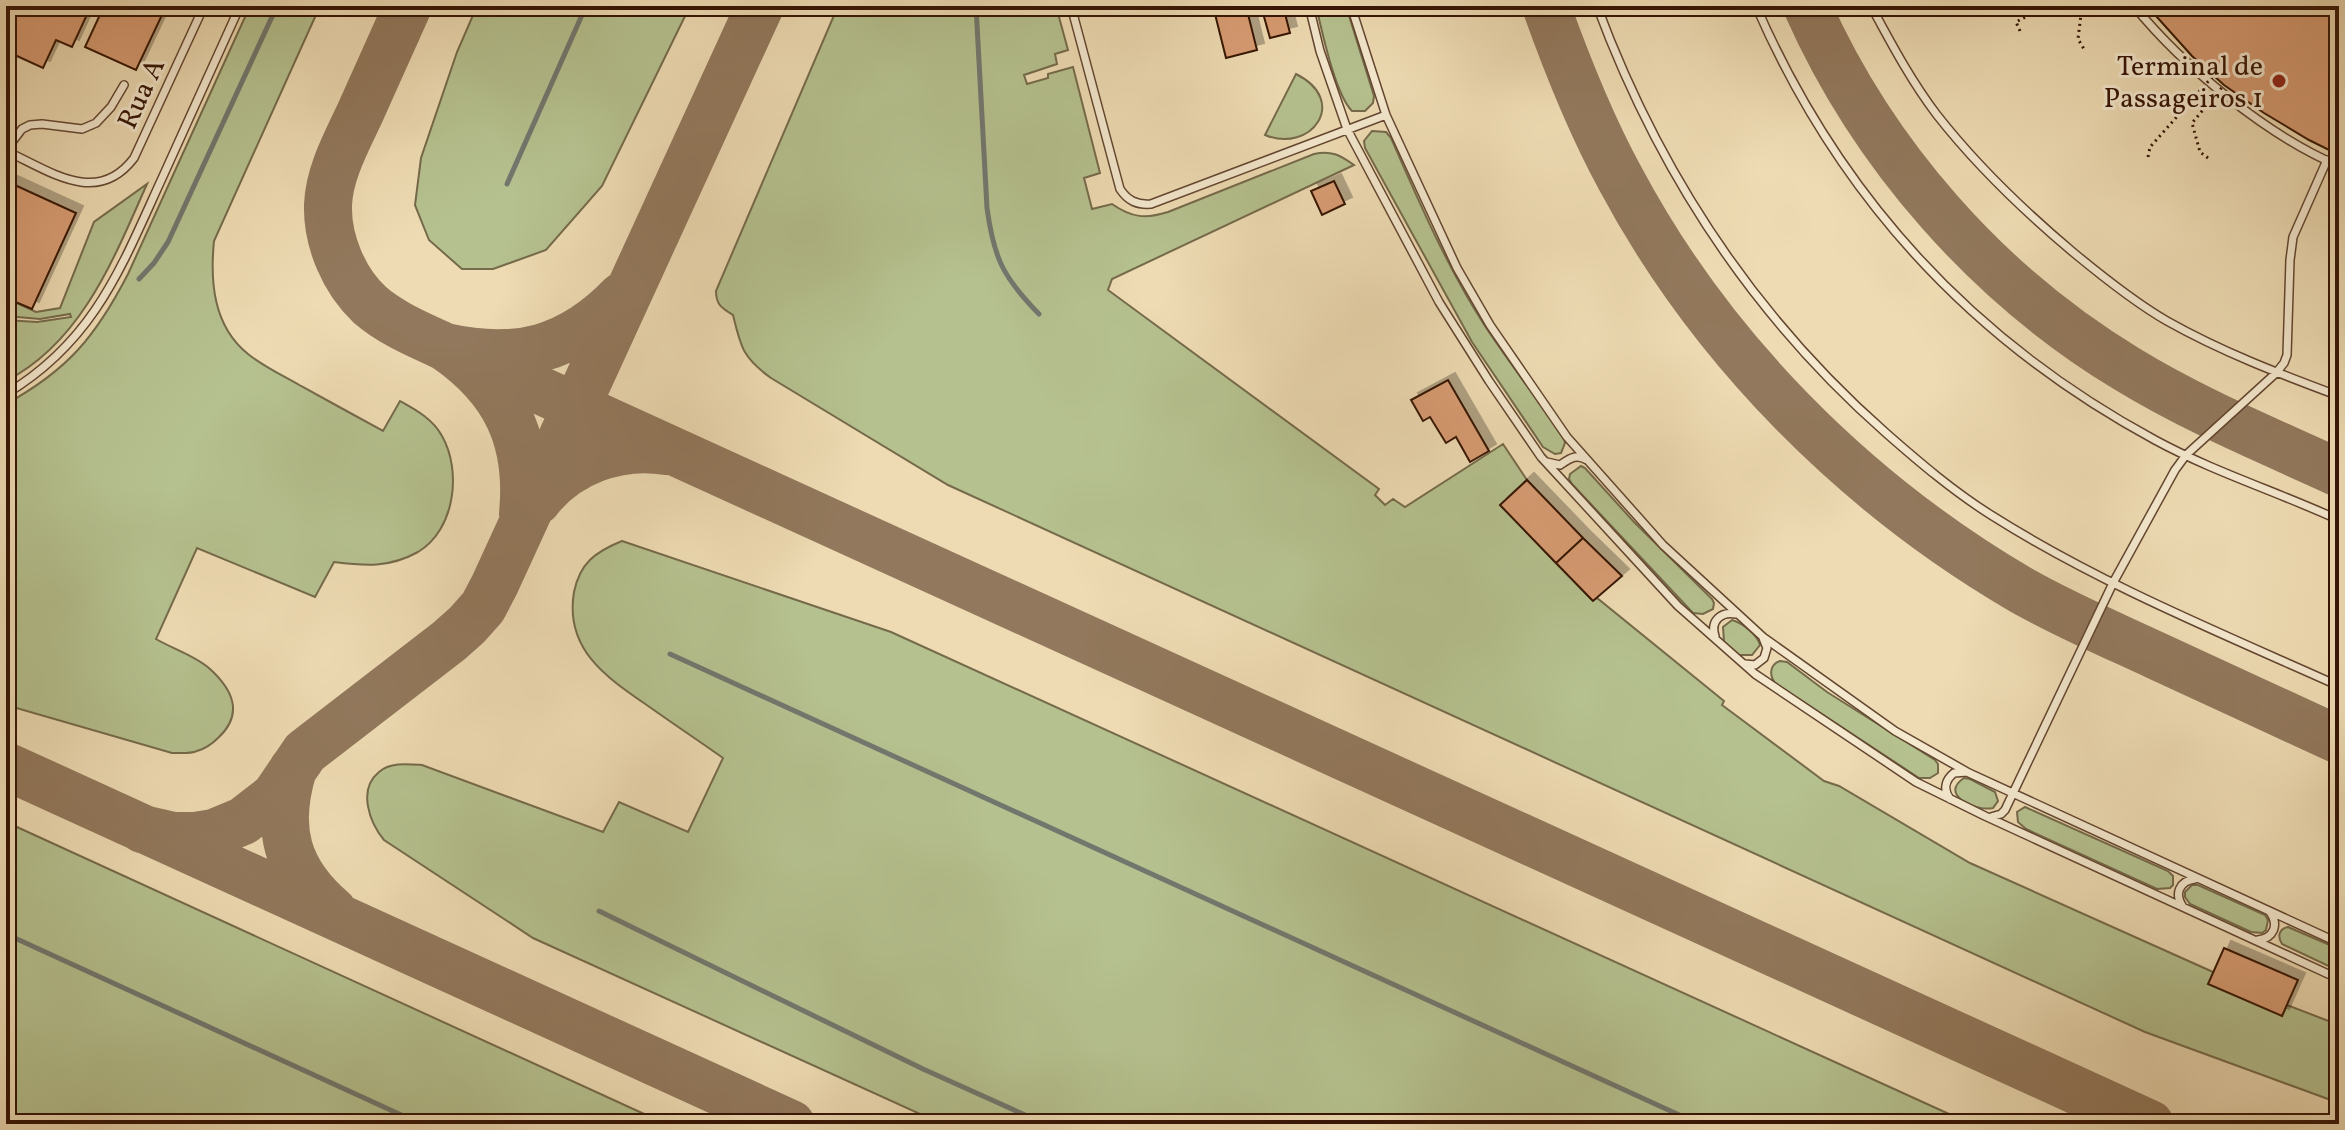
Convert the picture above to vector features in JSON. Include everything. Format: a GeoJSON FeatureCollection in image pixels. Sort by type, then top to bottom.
{"type":"FeatureCollection","features":[{"type":"Feature","properties":{"kind":"lane","name":"Rua A"},"geometry":{"type":"LineString","coordinates":[[6,150],[78,183],[99,183],[125,170],[134,158],[204,6]]}},
{"type":"Feature","properties":{"kind":"lane"},"geometry":{"type":"LineString","coordinates":[[6,394],[43,369],[69,345],[103,301],[240,6]]}},
{"type":"Feature","properties":{"kind":"lane"},"geometry":{"type":"LineString","coordinates":[[1071,6],[1120,189],[1132,202],[1151,204],[1386,115]]}},
{"type":"Feature","properties":{"kind":"lane"},"geometry":{"type":"LineString","coordinates":[[1309,6],[1320,51],[1347,129],[1439,302],[1517,425],[1544,461],[1678,606],[1755,674],[1916,782],[2339,979]]}},
{"type":"Feature","properties":{"kind":"lane"},"geometry":{"type":"LineString","coordinates":[[1351,6],[1386,115],[1457,268],[1490,325],[1567,437],[1663,545],[1763,637],[1895,731],[1969,773],[2339,943]]}},
{"type":"Feature","properties":{"kind":"lane"},"geometry":{"type":"LineString","coordinates":[[1597,6],[1635,100],[1669,166],[1716,243],[1785,333],[1866,416],[1953,488],[2023,534],[2113,583],[2339,686]]}},
{"type":"Feature","properties":{"kind":"lane"},"geometry":{"type":"LineString","coordinates":[[1756,6],[1789,77],[1835,153],[1903,241],[1987,326],[2039,367],[2156,441],[2339,520]]}},
{"type":"Feature","properties":{"kind":"lane"},"geometry":{"type":"LineString","coordinates":[[1871,6],[1897,54],[1936,113],[1986,172],[2044,228],[2101,275],[2163,319],[2229,354],[2339,396]]}},
{"type":"Feature","properties":{"kind":"lane"},"geometry":{"type":"LineString","coordinates":[[2134,6],[2188,63],[2225,94],[2294,143],[2339,166]]}},
{"type":"Feature","properties":{"kind":"lane"},"geometry":{"type":"LineString","coordinates":[[6,150],[22,129],[30,125],[82,129],[96,123],[111,107],[124,85]]}},
{"type":"Feature","properties":{"kind":"lane"},"geometry":{"type":"LineString","coordinates":[[1985,816],[2001,814],[2013,793],[2113,583],[2175,470],[2186,455],[2284,363],[2287,355],[2293,237],[2327,160]]}},
{"type":"Feature","properties":{"kind":"lane"},"geometry":{"type":"LineString","coordinates":[[1566,485],[1561,476],[1572,447],[1567,437]]}},
{"type":"Feature","properties":{"kind":"lane"},"geometry":{"type":"LineString","coordinates":[[1544,461],[1554,465],[1579,457],[1588,461]]}},
{"type":"Feature","properties":{"kind":"lane"},"geometry":{"type":"LineString","coordinates":[[1718,641],[1713,627],[1717,618],[1731,613],[1741,618]]}},
{"type":"Feature","properties":{"kind":"lane"},"geometry":{"type":"LineString","coordinates":[[1740,661],[1755,665],[1764,658],[1767,648],[1763,637]]}},
{"type":"Feature","properties":{"kind":"lane"},"geometry":{"type":"LineString","coordinates":[[1955,802],[1946,790],[1947,781],[1954,773],[1969,773]]}},
{"type":"Feature","properties":{"kind":"lane"},"geometry":{"type":"LineString","coordinates":[[2187,910],[2178,898],[2179,888],[2191,879],[2201,880]]}},
{"type":"Feature","properties":{"kind":"lane"},"geometry":{"type":"LineString","coordinates":[[2252,939],[2263,940],[2272,934],[2275,923],[2266,909]]}},
{"type":"Feature","properties":{"kind":"path"},"geometry":{"type":"LineString","coordinates":[[2020,31],[2016,22],[2046,6]]}},
{"type":"Feature","properties":{"kind":"path"},"geometry":{"type":"LineString","coordinates":[[2082,6],[2078,39],[2084,49]]}},
{"type":"Feature","properties":{"kind":"path"},"geometry":{"type":"LineString","coordinates":[[2148,157],[2150,147],[2213,76]]}},
{"type":"Feature","properties":{"kind":"path"},"geometry":{"type":"LineString","coordinates":[[2208,158],[2200,152],[2192,123],[2224,85]]}},
{"type":"Feature","properties":{"kind":"green space"},"geometry":{"type":"Polygon","coordinates":[[[250,6],[320,6],[214,241],[214,287],[221,316],[236,343],[254,359],[383,431],[400,401],[424,416],[442,436],[452,466],[453,482],[447,515],[440,530],[418,552],[397,561],[377,564],[334,562],[315,597],[197,548],[156,639],[210,669],[225,685],[233,711],[226,729],[211,744],[194,752],[172,753],[6,705],[6,404],[63,364],[104,316],[128,274],[250,6]]]}},
{"type":"Feature","properties":{"kind":"green space"},"geometry":{"type":"Polygon","coordinates":[[[477,6],[690,6],[602,186],[546,250],[493,269],[462,269],[429,240],[415,205],[421,158],[457,52],[477,6]]]}},
{"type":"Feature","properties":{"kind":"green space"},"geometry":{"type":"Polygon","coordinates":[[[838,6],[1056,6],[1068,50],[1055,54],[1057,64],[1024,75],[1027,84],[1073,67],[1100,173],[1084,178],[1092,209],[1112,204],[1133,215],[1160,214],[1314,154],[1335,154],[1354,165],[1112,279],[1108,290],[1379,489],[1375,495],[1385,505],[1393,499],[1405,507],[1503,444],[1527,480],[1501,506],[1592,600],[1597,598],[1724,701],[1722,705],[1824,781],[1839,786],[1970,863],[2213,972],[2282,1016],[2287,1005],[2339,1025],[2339,1103],[2145,1032],[948,485],[771,378],[744,351],[733,315],[720,306],[716,291],[838,6]]]}},
{"type":"Feature","properties":{"kind":"green space"},"geometry":{"type":"Polygon","coordinates":[[[1316,6],[1346,6],[1374,96],[1373,103],[1365,111],[1352,111],[1340,91],[1316,6]]]}},
{"type":"Feature","properties":{"kind":"green space"},"geometry":{"type":"Polygon","coordinates":[[[1296,74],[1312,85],[1320,98],[1322,110],[1318,122],[1297,137],[1282,139],[1265,135],[1296,74]]]}},
{"type":"Feature","properties":{"kind":"green space"},"geometry":{"type":"Polygon","coordinates":[[[1372,131],[1386,132],[1391,138],[1434,234],[1471,304],[1564,437],[1561,453],[1555,454],[1543,447],[1472,342],[1365,148],[1364,141],[1372,131]]]}},
{"type":"Feature","properties":{"kind":"green space"},"geometry":{"type":"Polygon","coordinates":[[[147,184],[93,296],[55,344],[33,364],[6,381],[6,320],[37,322],[71,317],[70,314],[40,319],[6,316],[6,298],[36,312],[60,308],[94,222],[147,184]]]}},
{"type":"Feature","properties":{"kind":"green space"},"geometry":{"type":"Polygon","coordinates":[[[1581,466],[1712,599],[1713,609],[1703,614],[1693,613],[1572,484],[1570,474],[1581,466]]]}},
{"type":"Feature","properties":{"kind":"green space"},"geometry":{"type":"Polygon","coordinates":[[[622,541],[891,632],[1971,1124],[942,1124],[533,938],[384,840],[374,825],[367,797],[372,779],[388,767],[411,764],[422,765],[603,832],[619,802],[688,832],[723,758],[606,674],[583,647],[576,631],[574,592],[580,573],[597,554],[622,541]]]}},
{"type":"Feature","properties":{"kind":"green space"},"geometry":{"type":"Polygon","coordinates":[[[1732,620],[1756,637],[1760,645],[1752,655],[1738,655],[1724,642],[1723,627],[1732,620]]]}},
{"type":"Feature","properties":{"kind":"green space"},"geometry":{"type":"Polygon","coordinates":[[[1780,661],[1787,662],[1827,692],[1935,760],[1938,773],[1930,778],[1919,778],[1776,684],[1771,671],[1780,661]]]}},
{"type":"Feature","properties":{"kind":"green space"},"geometry":{"type":"Polygon","coordinates":[[[1964,778],[1995,792],[1998,801],[1993,808],[1970,805],[1958,796],[1955,790],[1957,784],[1964,778]]]}},
{"type":"Feature","properties":{"kind":"green space"},"geometry":{"type":"Polygon","coordinates":[[[2025,807],[2168,871],[2173,876],[2173,885],[2157,889],[2026,829],[2018,822],[2017,812],[2025,807]]]}},
{"type":"Feature","properties":{"kind":"green space"},"geometry":{"type":"Polygon","coordinates":[[[6,822],[666,1124],[6,1124],[6,822]]]}},
{"type":"Feature","properties":{"kind":"green space"},"geometry":{"type":"Polygon","coordinates":[[[2192,885],[2265,915],[2268,920],[2266,930],[2262,933],[2251,932],[2190,904],[2185,892],[2192,885]]]}},
{"type":"Feature","properties":{"kind":"green space"},"geometry":{"type":"Polygon","coordinates":[[[2288,927],[2339,949],[2339,971],[2282,944],[2280,933],[2288,927]]]}},
{"type":"Feature","properties":{"kind":"building"},"geometry":{"type":"Polygon","coordinates":[[[6,6],[91,6],[72,47],[56,40],[43,68],[6,51],[6,6]]]}},
{"type":"Feature","properties":{"kind":"building"},"geometry":{"type":"Polygon","coordinates":[[[104,6],[142,6],[162,15],[136,70],[85,47],[104,6]]]}},
{"type":"Feature","properties":{"kind":"building"},"geometry":{"type":"Polygon","coordinates":[[[1213,6],[1246,6],[1257,50],[1226,58],[1213,6]]]}},
{"type":"Feature","properties":{"kind":"building"},"geometry":{"type":"Polygon","coordinates":[[[1261,6],[1283,6],[1290,33],[1270,38],[1261,6]]]}},
{"type":"Feature","properties":{"kind":"building","name":"Terminal de Passageiros 1"},"geometry":{"type":"Polygon","coordinates":[[[2147,6],[2339,6],[2339,155],[2264,113],[2224,85],[2192,56],[2147,6]]]}},
{"type":"Feature","properties":{"kind":"building"},"geometry":{"type":"Polygon","coordinates":[[[6,181],[76,213],[32,309],[6,298],[6,181]]]}},
{"type":"Feature","properties":{"kind":"building"},"geometry":{"type":"Polygon","coordinates":[[[1334,181],[1345,204],[1322,215],[1311,191],[1334,181]]]}},
{"type":"Feature","properties":{"kind":"building"},"geometry":{"type":"Polygon","coordinates":[[[1448,380],[1489,451],[1470,462],[1456,437],[1446,443],[1430,417],[1423,421],[1411,400],[1448,380]]]}},
{"type":"Feature","properties":{"kind":"building"},"geometry":{"type":"Polygon","coordinates":[[[1527,480],[1583,538],[1556,563],[1500,505],[1527,480]]]}},
{"type":"Feature","properties":{"kind":"building"},"geometry":{"type":"Polygon","coordinates":[[[1583,538],[1622,576],[1593,601],[1556,563],[1583,538]]]}},
{"type":"Feature","properties":{"kind":"building"},"geometry":{"type":"Polygon","coordinates":[[[2224,948],[2298,980],[2282,1016],[2208,984],[2224,948]]]}},
{"type":"Feature","properties":{"kind":"waterway"},"geometry":{"type":"LineString","coordinates":[[139,279],[168,242],[277,6]]}},
{"type":"Feature","properties":{"kind":"waterway"},"geometry":{"type":"LineString","coordinates":[[507,184],[586,6]]}},
{"type":"Feature","properties":{"kind":"waterway"},"geometry":{"type":"LineString","coordinates":[[976,6],[987,208],[993,241],[1009,278],[1039,314]]}},
{"type":"Feature","properties":{"kind":"waterway"},"geometry":{"type":"LineString","coordinates":[[670,654],[1699,1124]]}},
{"type":"Feature","properties":{"kind":"waterway"},"geometry":{"type":"LineString","coordinates":[[599,911],[923,1069],[1045,1124]]}},
{"type":"Feature","properties":{"kind":"waterway"},"geometry":{"type":"LineString","coordinates":[[6,934],[421,1124]]}},
{"type":"Feature","properties":{"kind":"taxiway"},"geometry":{"type":"LineString","coordinates":[[408,6],[340,158],[328,205],[330,232],[345,272],[370,305],[387,318],[2150,1124]]}},
{"type":"Feature","properties":{"kind":"taxiway"},"geometry":{"type":"LineString","coordinates":[[142,829],[173,836],[195,836],[214,833],[243,821],[275,796],[305,752],[449,641],[483,607],[760,6]]}},
{"type":"Feature","properties":{"kind":"taxiway"},"geometry":{"type":"LineString","coordinates":[[1546,6],[1599,136],[1657,241],[1698,301],[1743,358],[1792,412],[1845,462],[1901,509],[2021,590],[2339,740]]}},
{"type":"Feature","properties":{"kind":"taxiway"},"geometry":{"type":"LineString","coordinates":[[1807,6],[1865,114],[1901,164],[1982,257],[2028,298],[2076,335],[2152,384],[2339,473]]}},
{"type":"Feature","properties":{"kind":"taxiway"},"geometry":{"type":"LineString","coordinates":[[523,514],[522,463],[510,418],[484,380],[445,347],[496,353],[541,348],[583,329],[622,296]]}},
{"type":"Feature","properties":{"kind":"taxiway"},"geometry":{"type":"LineString","coordinates":[[537,501],[563,476],[595,458],[630,450],[667,451]]}},
{"type":"Feature","properties":{"kind":"taxiway"},"geometry":{"type":"LineString","coordinates":[[6,766],[791,1124]]}},
{"type":"Feature","properties":{"kind":"taxiway"},"geometry":{"type":"LineString","coordinates":[[293,769],[285,810],[289,847],[304,880],[333,911]]}},
{"type":"Feature","properties":{"kind":"place","name":"Terminal de Passageiros 1"},"geometry":{"type":"Point","coordinates":[2279,81]}}]}
